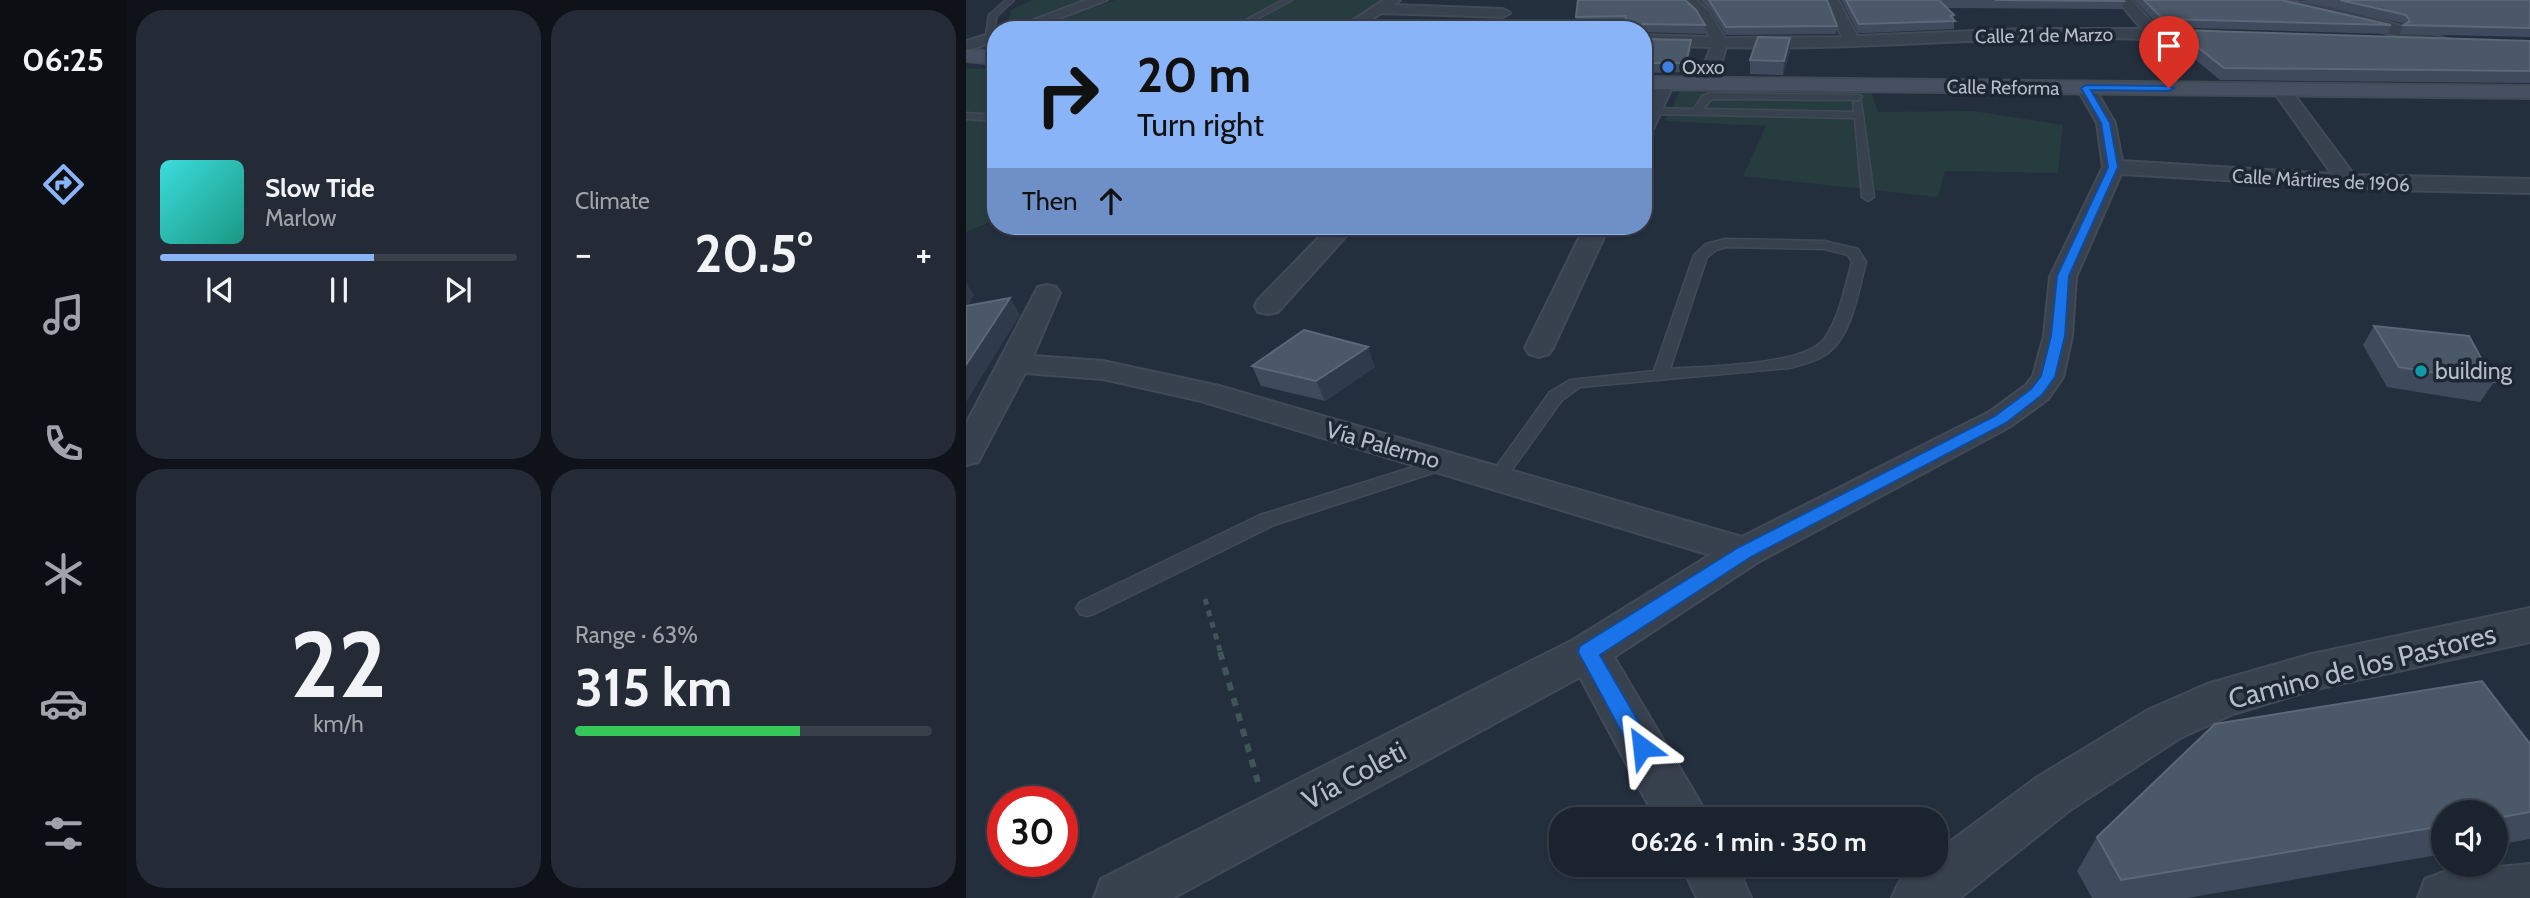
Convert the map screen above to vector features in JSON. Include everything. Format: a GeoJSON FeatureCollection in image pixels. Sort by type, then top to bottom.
{"type":"FeatureCollection","features":[{"type":"Feature","properties":{"kind":"street"},"geometry":{"type":"LineString","coordinates":[[1039,21],[1100,0]]}},
{"type":"Feature","properties":{"kind":"street"},"geometry":{"type":"LineString","coordinates":[[1359,21],[1393,0]]}},
{"type":"Feature","properties":{"kind":"street"},"geometry":{"type":"LineString","coordinates":[[1688,0],[1704,15],[1720,42],[1706,84]]}},
{"type":"Feature","properties":{"kind":"street"},"geometry":{"type":"LineString","coordinates":[[1831,0],[1852,41]]}},
{"type":"Feature","properties":{"kind":"street"},"geometry":{"type":"LineString","coordinates":[[2124,0],[2154,34]]}},
{"type":"Feature","properties":{"kind":"street"},"geometry":{"type":"LineString","coordinates":[[2272,0],[2451,43],[2386,43]]}},
{"type":"Feature","properties":{"kind":"street"},"geometry":{"type":"LineString","coordinates":[[1378,9],[1508,10]]}},
{"type":"Feature","properties":{"kind":"street"},"geometry":{"type":"LineString","coordinates":[[1494,21],[1508,10]]}},
{"type":"Feature","properties":{"kind":"street"},"geometry":{"type":"LineString","coordinates":[[2006,16],[2022,34]]}},
{"type":"Feature","properties":{"kind":"street","name":"Calle 21 de Marzo"},"geometry":{"type":"LineString","coordinates":[[1652,40],[1783,44],[2022,34],[2154,34],[2233,38]]}},
{"type":"Feature","properties":{"kind":"street"},"geometry":{"type":"LineString","coordinates":[[966,46],[987,39]]}},
{"type":"Feature","properties":{"kind":"street"},"geometry":{"type":"LineString","coordinates":[[966,55],[987,57]]}},
{"type":"Feature","properties":{"kind":"street","name":"Calle Reforma"},"geometry":{"type":"LineString","coordinates":[[1652,83],[1856,91],[2086,88],[2530,92]]}},
{"type":"Feature","properties":{"kind":"street"},"geometry":{"type":"LineString","coordinates":[[1652,111],[1665,83]]}},
{"type":"Feature","properties":{"kind":"street"},"geometry":{"type":"LineString","coordinates":[[2086,88],[2105,123],[2113,167]]}},
{"type":"Feature","properties":{"kind":"street"},"geometry":{"type":"LineString","coordinates":[[2281,89],[2348,182]]}},
{"type":"Feature","properties":{"kind":"street","name":"Calle Mártires de 1906"},"geometry":{"type":"LineString","coordinates":[[2113,167],[2348,182],[2530,186]]}},
{"type":"Feature","properties":{"kind":"street","name":"Vía Coleti"},"geometry":{"type":"LineString","coordinates":[[1120,898],[1588,652],[1745,552],[2000,419],[2037,392],[2048,377],[2058,336],[2063,276],[2113,167]]}},
{"type":"Feature","properties":{"kind":"street"},"geometry":{"type":"LineString","coordinates":[[1268,306],[1335,235]]}},
{"type":"Feature","properties":{"kind":"street"},"geometry":{"type":"LineString","coordinates":[[1539,348],[1593,235]]}},
{"type":"Feature","properties":{"kind":"street"},"geometry":{"type":"LineString","coordinates":[[966,454],[1015,363],[1047,293]]}},
{"type":"Feature","properties":{"kind":"street","name":"Vía Palermo"},"geometry":{"type":"LineString","coordinates":[[1015,363],[1103,370],[1208,393],[1745,552]]}},
{"type":"Feature","properties":{"kind":"street","name":"Camino de los Pastores"},"geometry":{"type":"LineString","coordinates":[[1918,898],[2053,794],[2164,724],[2223,698],[2312,672],[2530,625]]}},
{"type":"Feature","properties":{"kind":"street"},"geometry":{"type":"LineString","coordinates":[[1588,652],[1675,807]]}},
{"type":"Feature","properties":{"kind":"street"},"geometry":{"type":"LineString","coordinates":[[1714,877],[1725,898]]}},
{"type":"Feature","properties":{"kind":"street"},"geometry":{"type":"LineString","coordinates":[[2444,898],[2530,890]]}},
{"type":"Feature","properties":{"kind":"lane"},"geometry":{"type":"LineString","coordinates":[[993,21],[993,15],[1010,0]]}},
{"type":"Feature","properties":{"kind":"lane"},"geometry":{"type":"LineString","coordinates":[[1248,21],[1288,0]]}},
{"type":"Feature","properties":{"kind":"lane"},"geometry":{"type":"LineString","coordinates":[[1697,111],[1705,98],[1711,96],[1856,91],[1868,197]]}},
{"type":"Feature","properties":{"kind":"lane"},"geometry":{"type":"LineString","coordinates":[[1652,111],[1859,115]]}},
{"type":"Feature","properties":{"kind":"lane"},"geometry":{"type":"LineString","coordinates":[[966,116],[987,117]]}},
{"type":"Feature","properties":{"kind":"lane"},"geometry":{"type":"LineString","coordinates":[[1497,478],[1556,396],[1566,388],[1588,380],[1661,374],[1789,363],[1826,348],[1836,333],[1859,262],[1853,252],[1824,245],[1725,243],[1711,247],[1701,255],[1661,374]]}},
{"type":"Feature","properties":{"kind":"lane"},"geometry":{"type":"LineString","coordinates":[[1087,608],[1266,520],[1445,463]]}},
{"type":"Feature","properties":{"kind":"path"},"geometry":{"type":"LineString","coordinates":[[1205,599],[1269,820]]}},
{"type":"Feature","properties":{"kind":"green space"},"geometry":{"type":"Polygon","coordinates":[[[1032,0],[1087,0],[1025,21],[1008,21],[1011,10],[1032,0]]]}},
{"type":"Feature","properties":{"kind":"green space"},"geometry":{"type":"Polygon","coordinates":[[[1115,0],[1384,0],[1348,21],[1055,21],[1115,0]]]}},
{"type":"Feature","properties":{"kind":"green space"},"geometry":{"type":"Polygon","coordinates":[[[966,68],[987,69],[987,223],[966,232],[966,68]]]}},
{"type":"Feature","properties":{"kind":"green space"},"geometry":{"type":"Polygon","coordinates":[[[1680,91],[1871,92],[1878,112],[1974,111],[2063,125],[2058,173],[1945,171],[1938,197],[1743,176],[1766,126],[1665,121],[1680,91]]]}},
{"type":"Feature","properties":{"kind":"building"},"geometry":{"type":"Polygon","coordinates":[[[1578,0],[1685,0],[1696,10],[1705,25],[1652,24],[1652,21],[1625,21],[1626,16],[1576,17],[1578,0]]]}},
{"type":"Feature","properties":{"kind":"building"},"geometry":{"type":"Polygon","coordinates":[[[1709,0],[1827,0],[1837,26],[1726,27],[1709,0]]]}},
{"type":"Feature","properties":{"kind":"building"},"geometry":{"type":"Polygon","coordinates":[[[1846,0],[1939,0],[1954,15],[1950,16],[1955,21],[1859,24],[1846,0]]]}},
{"type":"Feature","properties":{"kind":"building"},"geometry":{"type":"Polygon","coordinates":[[[1995,0],[2123,0],[2124,1],[1995,0]]]}},
{"type":"Feature","properties":{"kind":"building"},"geometry":{"type":"Polygon","coordinates":[[[2144,0],[2281,0],[2391,25],[2163,19],[2144,0]]]}},
{"type":"Feature","properties":{"kind":"building"},"geometry":{"type":"Polygon","coordinates":[[[2340,0],[2530,0],[2530,28],[2404,25],[2410,21],[2406,15],[2340,0]]]}},
{"type":"Feature","properties":{"kind":"building"},"geometry":{"type":"Polygon","coordinates":[[[2176,30],[2530,41],[2530,71],[2224,68],[2176,30]]]}},
{"type":"Feature","properties":{"kind":"building"},"geometry":{"type":"Polygon","coordinates":[[[1758,37],[1790,38],[1784,61],[1750,60],[1758,37]]]}},
{"type":"Feature","properties":{"kind":"building"},"geometry":{"type":"Polygon","coordinates":[[[1652,39],[1691,40],[1686,63],[1652,63],[1652,39]]]}},
{"type":"Feature","properties":{"kind":"building"},"geometry":{"type":"Polygon","coordinates":[[[1010,298],[966,365],[966,306],[1010,298]]]}},
{"type":"Feature","properties":{"kind":"building"},"geometry":{"type":"Polygon","coordinates":[[[2374,326],[2469,336],[2494,382],[2399,367],[2374,326]]]}},
{"type":"Feature","properties":{"kind":"building"},"geometry":{"type":"Polygon","coordinates":[[[1304,330],[1368,347],[1316,381],[1252,366],[1304,330]]]}},
{"type":"Feature","properties":{"kind":"building"},"geometry":{"type":"Polygon","coordinates":[[[2482,681],[2530,744],[2530,812],[2508,816],[2508,800],[2431,800],[2431,828],[2121,880],[2097,837],[2215,724],[2482,681]]]}},
{"type":"Feature","properties":{"kind":"place","name":"Oxxo"},"geometry":{"type":"Point","coordinates":[1668,67]}},
{"type":"Feature","properties":{"kind":"place","name":"building"},"geometry":{"type":"Point","coordinates":[2421,371]}},
{"type":"Feature","properties":{"kind":"route"},"geometry":{"type":"LineString","coordinates":[[1642,747],[1588,652],[1745,552],[2000,419],[2037,392],[2048,377],[2058,336],[2063,276],[2113,167],[2105,123],[2086,88],[2169,88]]}}]}
